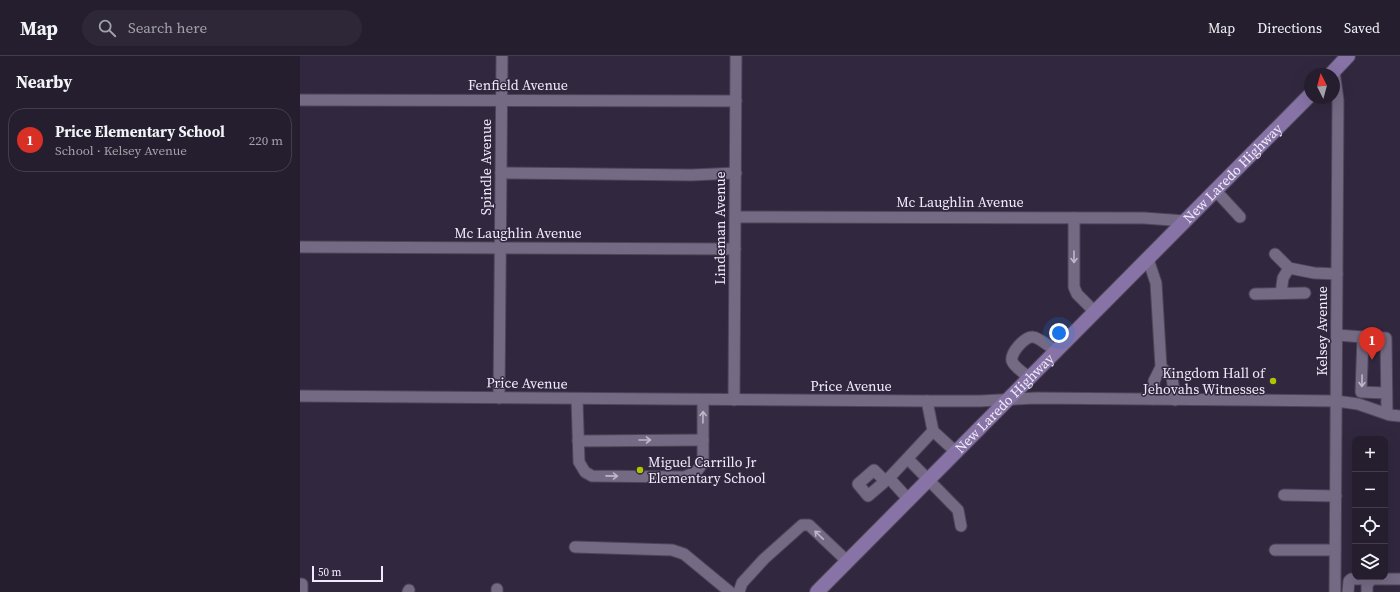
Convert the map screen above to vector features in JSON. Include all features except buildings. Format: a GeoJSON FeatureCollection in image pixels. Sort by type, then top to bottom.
{"type":"FeatureCollection","features":[{"type":"Feature","properties":{"kind":"main road"},"geometry":{"type":"LineString","coordinates":[[1337,68],[1348,56]]}},
{"type":"Feature","properties":{"kind":"main road","name":"New Laredo Highway"},"geometry":{"type":"LineString","coordinates":[[817,592],[1304,101]]}},
{"type":"Feature","properties":{"kind":"street","name":"Spindle Avenue"},"geometry":{"type":"LineString","coordinates":[[499,398],[502,56]]}},
{"type":"Feature","properties":{"kind":"street","name":"Lindeman Avenue"},"geometry":{"type":"LineString","coordinates":[[734,400],[736,56]]}},
{"type":"Feature","properties":{"kind":"street","name":"Fenfield Avenue"},"geometry":{"type":"LineString","coordinates":[[300,100],[736,101]]}},
{"type":"Feature","properties":{"kind":"street","name":"Kelsey Avenue"},"geometry":{"type":"LineString","coordinates":[[1335,592],[1338,104]]}},
{"type":"Feature","properties":{"kind":"street"},"geometry":{"type":"LineString","coordinates":[[501,173],[692,175],[736,173]]}},
{"type":"Feature","properties":{"kind":"street"},"geometry":{"type":"LineString","coordinates":[[1216,191],[1240,217]]}},
{"type":"Feature","properties":{"kind":"street","name":"Mc Laughlin Avenue"},"geometry":{"type":"LineString","coordinates":[[736,217],[1144,218],[1185,221]]}},
{"type":"Feature","properties":{"kind":"street"},"geometry":{"type":"LineString","coordinates":[[1074,218],[1074,287],[1078,294],[1095,312]]}},
{"type":"Feature","properties":{"kind":"street","name":"Mc Laughlin Avenue"},"geometry":{"type":"LineString","coordinates":[[300,247],[735,249]]}},
{"type":"Feature","properties":{"kind":"street"},"geometry":{"type":"LineString","coordinates":[[1275,254],[1289,268],[1314,273],[1337,274]]}},
{"type":"Feature","properties":{"kind":"street"},"geometry":{"type":"LineString","coordinates":[[1148,259],[1156,283],[1161,367],[1154,381],[1153,399]]}},
{"type":"Feature","properties":{"kind":"street"},"geometry":{"type":"LineString","coordinates":[[1281,293],[1283,278],[1289,268]]}},
{"type":"Feature","properties":{"kind":"street"},"geometry":{"type":"LineString","coordinates":[[1255,294],[1305,293]]}},
{"type":"Feature","properties":{"kind":"street"},"geometry":{"type":"LineString","coordinates":[[1337,335],[1362,338],[1386,338],[1387,414]]}},
{"type":"Feature","properties":{"kind":"street"},"geometry":{"type":"LineString","coordinates":[[1030,378],[1012,362],[1012,354],[1022,342],[1034,337],[1057,351]]}},
{"type":"Feature","properties":{"kind":"street"},"geometry":{"type":"LineString","coordinates":[[1362,338],[1361,392],[1386,393]]}},
{"type":"Feature","properties":{"kind":"street"},"geometry":{"type":"LineString","coordinates":[[1161,367],[1172,377],[1175,400]]}},
{"type":"Feature","properties":{"kind":"street","name":"Price Avenue"},"geometry":{"type":"LineString","coordinates":[[300,396],[703,400],[980,401],[1036,398],[1336,401],[1358,404],[1387,414],[1400,416]]}},
{"type":"Feature","properties":{"kind":"street"},"geometry":{"type":"LineString","coordinates":[[577,399],[579,462],[585,472],[592,476],[684,477],[696,472],[703,463],[703,400]]}},
{"type":"Feature","properties":{"kind":"street"},"geometry":{"type":"LineString","coordinates":[[927,401],[933,431],[956,452]]}},
{"type":"Feature","properties":{"kind":"street"},"geometry":{"type":"LineString","coordinates":[[909,500],[887,480],[933,431]]}},
{"type":"Feature","properties":{"kind":"street"},"geometry":{"type":"LineString","coordinates":[[578,441],[703,440]]}},
{"type":"Feature","properties":{"kind":"street"},"geometry":{"type":"LineString","coordinates":[[908,459],[958,510],[961,526]]}},
{"type":"Feature","properties":{"kind":"street"},"geometry":{"type":"LineString","coordinates":[[1284,495],[1336,496]]}},
{"type":"Feature","properties":{"kind":"street"},"geometry":{"type":"LineString","coordinates":[[739,592],[742,582],[764,559],[802,525],[809,525],[847,561]]}},
{"type":"Feature","properties":{"kind":"street"},"geometry":{"type":"LineString","coordinates":[[575,547],[672,550],[684,554],[730,592]]}},
{"type":"Feature","properties":{"kind":"street"},"geometry":{"type":"LineString","coordinates":[[1275,550],[1335,550]]}},
{"type":"Feature","properties":{"kind":"street"},"geometry":{"type":"LineString","coordinates":[[1348,592],[1349,581],[1352,579]]}},
{"type":"Feature","properties":{"kind":"street"},"geometry":{"type":"LineString","coordinates":[[1388,579],[1400,579]]}},
{"type":"Feature","properties":{"kind":"street"},"geometry":{"type":"LineString","coordinates":[[1367,592],[1367,584],[1370,580]]}},
{"type":"Feature","properties":{"kind":"street"},"geometry":{"type":"LineString","coordinates":[[300,584],[302,584],[302,592]]}},
{"type":"Feature","properties":{"kind":"place","name":"Price Elementary School"},"geometry":{"type":"Point","coordinates":[1372,360]}},
{"type":"Feature","properties":{"kind":"place","name":"Kingdom Hall of Jehovahs Witnesses"},"geometry":{"type":"Point","coordinates":[1273,381]}},
{"type":"Feature","properties":{"kind":"place","name":"Miguel Carrillo Jr Elementary School"},"geometry":{"type":"Point","coordinates":[640,470]}}]}
